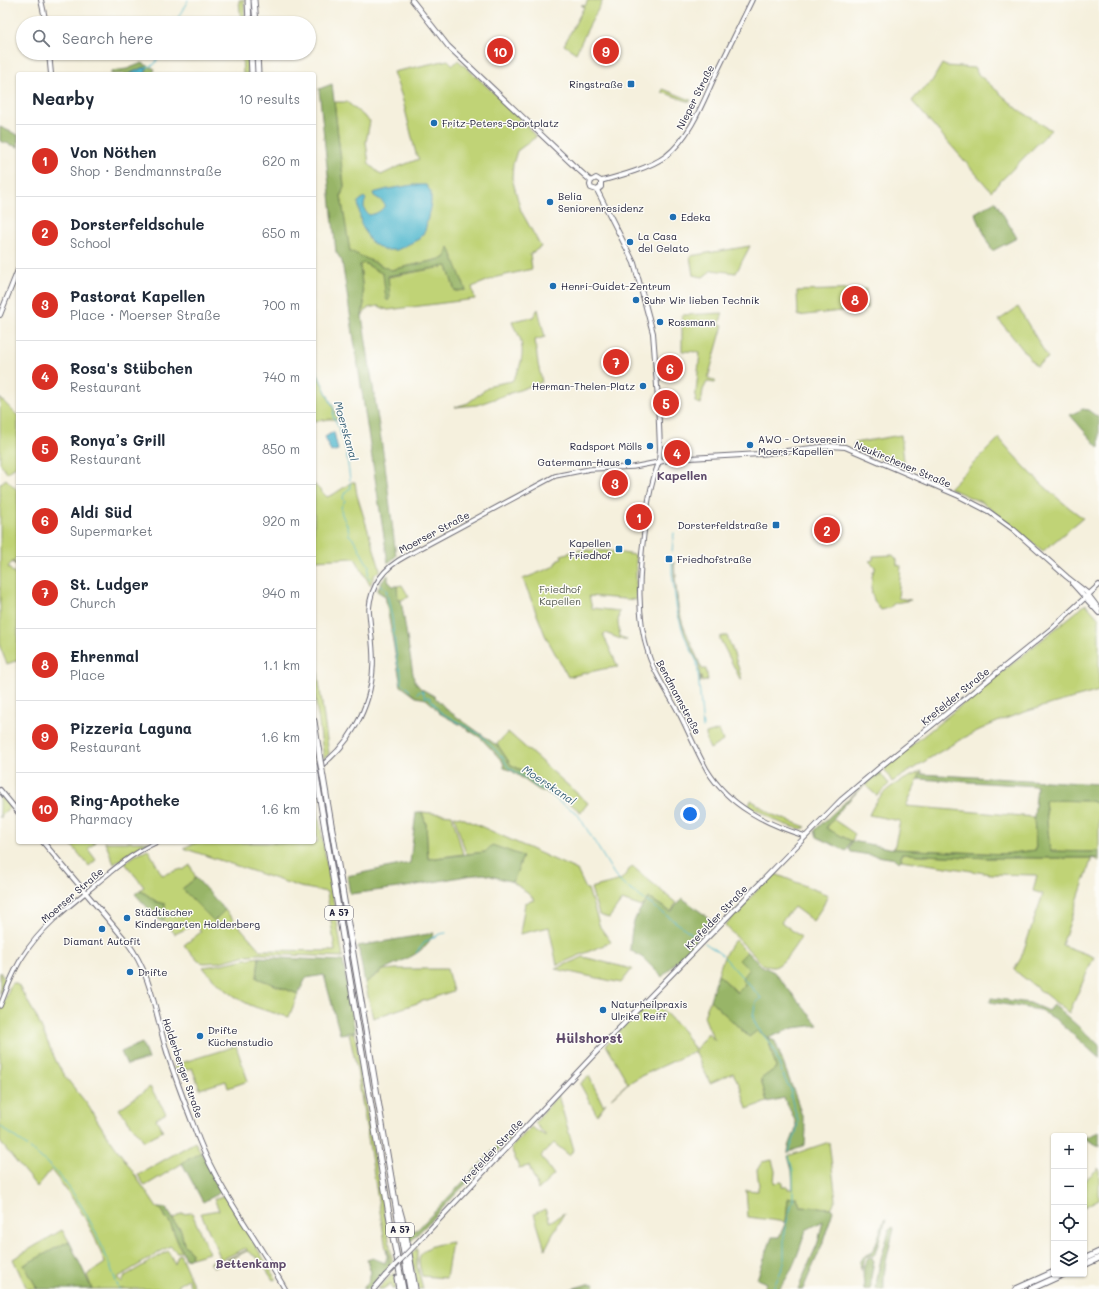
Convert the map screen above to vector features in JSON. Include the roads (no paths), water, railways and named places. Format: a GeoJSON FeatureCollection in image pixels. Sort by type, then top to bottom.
{"type":"FeatureCollection","features":[{"type":"Feature","properties":{"kind":"highway"},"geometry":{"type":"LineString","coordinates":[[248,0],[249,16]]}},
{"type":"Feature","properties":{"kind":"highway"},"geometry":{"type":"LineString","coordinates":[[254,0],[255,16]]}},
{"type":"Feature","properties":{"kind":"highway"},"geometry":{"type":"LineString","coordinates":[[251,60],[252,72]]}},
{"type":"Feature","properties":{"kind":"highway"},"geometry":{"type":"LineString","coordinates":[[257,60],[258,72]]}},
{"type":"Feature","properties":{"kind":"highway","name":"A 57"},"geometry":{"type":"LineString","coordinates":[[316,734],[410,1289]]}},
{"type":"Feature","properties":{"kind":"highway","name":"A 57"},"geometry":{"type":"LineString","coordinates":[[316,779],[402,1289]]}},
{"type":"Feature","properties":{"kind":"highway"},"geometry":{"type":"LineString","coordinates":[[391,1172],[405,1230],[415,1289]]}},
{"type":"Feature","properties":{"kind":"highway"},"geometry":{"type":"LineString","coordinates":[[392,1232],[399,1289]]}},
{"type":"Feature","properties":{"kind":"highway"},"geometry":{"type":"LineString","coordinates":[[1087,1258],[1099,1252]]}},
{"type":"Feature","properties":{"kind":"highway"},"geometry":{"type":"LineString","coordinates":[[1087,1264],[1099,1258]]}},
{"type":"Feature","properties":{"kind":"highway"},"geometry":{"type":"LineString","coordinates":[[1016,1289],[1051,1273]]}},
{"type":"Feature","properties":{"kind":"highway"},"geometry":{"type":"LineString","coordinates":[[1031,1289],[1057,1277]]}},
{"type":"Feature","properties":{"kind":"main road"},"geometry":{"type":"LineString","coordinates":[[41,0],[44,16]]}},
{"type":"Feature","properties":{"kind":"main road"},"geometry":{"type":"LineString","coordinates":[[412,0],[448,46],[591,181]]}},
{"type":"Feature","properties":{"kind":"main road"},"geometry":{"type":"LineString","coordinates":[[50,60],[51,72]]}},
{"type":"Feature","properties":{"kind":"main road"},"geometry":{"type":"LineString","coordinates":[[591,181],[596,178],[601,181],[601,185],[597,190]]}},
{"type":"Feature","properties":{"kind":"main road"},"geometry":{"type":"LineString","coordinates":[[591,181],[590,187],[597,190],[634,264],[653,333],[660,449],[658,462]]}},
{"type":"Feature","properties":{"kind":"main road"},"geometry":{"type":"LineString","coordinates":[[0,314],[16,275]]}},
{"type":"Feature","properties":{"kind":"main road","name":"Neukirchener Straße"},"geometry":{"type":"LineString","coordinates":[[658,462],[672,459],[760,454],[830,446],[845,448],[959,496],[988,511],[1013,529],[1067,577],[1099,609]]}},
{"type":"Feature","properties":{"kind":"main road","name":"Krefelder Straße"},"geometry":{"type":"LineString","coordinates":[[374,1289],[603,1045],[841,800],[1051,629],[1099,585]]}},
{"type":"Feature","properties":{"kind":"main road","name":"Neukirchener Straße"},"geometry":{"type":"LineString","coordinates":[[1087,596],[1099,613]]}},
{"type":"Feature","properties":{"kind":"main road"},"geometry":{"type":"LineString","coordinates":[[0,790],[16,810]]}},
{"type":"Feature","properties":{"kind":"main road","name":"Holderberger Straße"},"geometry":{"type":"LineString","coordinates":[[45,844],[127,942],[141,964],[149,985],[167,1051],[203,1150],[226,1193],[285,1289]]}},
{"type":"Feature","properties":{"kind":"street","name":"Nieper Straße"},"geometry":{"type":"LineString","coordinates":[[601,181],[656,162],[666,156],[679,142],[686,133],[702,103],[752,0]]}},
{"type":"Feature","properties":{"kind":"street","name":"Moerser Straße"},"geometry":{"type":"LineString","coordinates":[[316,772],[345,742],[360,718],[365,705],[370,687],[373,666],[369,600],[378,580],[394,564],[555,476],[590,469],[633,467],[658,462]]}},
{"type":"Feature","properties":{"kind":"street","name":"Bendmannstraße"},"geometry":{"type":"LineString","coordinates":[[658,462],[649,492],[639,579],[644,636],[652,664],[702,760],[713,778],[728,795],[742,808],[764,820],[805,836]]}},
{"type":"Feature","properties":{"kind":"street","name":"Moerser Straße"},"geometry":{"type":"LineString","coordinates":[[0,1006],[23,956],[40,933],[61,912],[116,868],[137,853],[153,844]]}},
{"type":"Feature","properties":{"kind":"water"},"geometry":{"type":"Polygon","coordinates":[[[142,68],[147,68],[146,72],[133,72],[142,68]]]}},
{"type":"Feature","properties":{"kind":"water"},"geometry":{"type":"Polygon","coordinates":[[[413,185],[426,185],[431,192],[431,203],[425,231],[419,239],[397,250],[383,250],[370,241],[361,224],[358,202],[364,197],[366,199],[364,206],[365,210],[369,215],[374,214],[380,211],[385,205],[374,196],[373,193],[413,185]]]}},
{"type":"Feature","properties":{"kind":"water"},"geometry":{"type":"Polygon","coordinates":[[[333,432],[338,450],[331,452],[325,437],[333,432]]]}},
{"type":"Feature","properties":{"kind":"waterway","name":"Moerskanal"},"geometry":{"type":"LineString","coordinates":[[179,16],[188,0]]}},
{"type":"Feature","properties":{"kind":"waterway","name":"Moerskanal"},"geometry":{"type":"LineString","coordinates":[[146,68],[155,64],[157,60]]}},
{"type":"Feature","properties":{"kind":"waterway","name":"Moerskanal"},"geometry":{"type":"LineString","coordinates":[[316,370],[334,409],[333,416],[346,450],[350,480]]}},
{"type":"Feature","properties":{"kind":"waterway","name":"Moerskanal"},"geometry":{"type":"LineString","coordinates":[[350,483],[351,488],[343,496],[345,501],[341,509],[349,530],[349,535],[369,565],[368,576],[370,579]]}},
{"type":"Feature","properties":{"kind":"waterway"},"geometry":{"type":"LineString","coordinates":[[672,552],[674,533]]}},
{"type":"Feature","properties":{"kind":"waterway"},"geometry":{"type":"LineString","coordinates":[[672,562],[677,612],[684,635],[697,662],[703,728]]}},
{"type":"Feature","properties":{"kind":"waterway","name":"Moerskanal"},"geometry":{"type":"LineString","coordinates":[[380,585],[386,589],[392,618],[397,662],[401,673],[401,682],[410,691]]}},
{"type":"Feature","properties":{"kind":"waterway","name":"Moerskanal"},"geometry":{"type":"LineString","coordinates":[[417,693],[422,690],[425,697],[429,697],[440,712],[481,735],[503,758],[508,767],[529,780],[535,786],[546,790],[559,802],[577,813],[621,883],[698,938]]}},
{"type":"Feature","properties":{"kind":"waterway"},"geometry":{"type":"LineString","coordinates":[[416,953],[425,942],[440,934],[446,933]]}},
{"type":"Feature","properties":{"kind":"waterway","name":"Moerskanal"},"geometry":{"type":"LineString","coordinates":[[705,943],[722,955]]}},
{"type":"Feature","properties":{"kind":"waterway","name":"Moerskanal"},"geometry":{"type":"LineString","coordinates":[[724,957],[761,998],[755,1004],[753,1018],[757,1027],[773,1047],[784,1078],[791,1090],[791,1097],[798,1121],[796,1133],[789,1152]]}},
{"type":"Feature","properties":{"kind":"waterway"},"geometry":{"type":"LineString","coordinates":[[0,1126],[26,1145],[50,1166],[73,1193],[83,1208],[99,1240],[119,1289]]}},
{"type":"Feature","properties":{"kind":"waterway","name":"Moerskanal"},"geometry":{"type":"LineString","coordinates":[[773,1289],[784,1264],[784,1231],[793,1200],[793,1171],[789,1156]]}},
{"type":"Feature","properties":{"kind":"place","name":"Ring-Apotheke"},"geometry":{"type":"Point","coordinates":[500,51]}},
{"type":"Feature","properties":{"kind":"place","name":"Pizzeria Laguna"},"geometry":{"type":"Point","coordinates":[606,51]}},
{"type":"Feature","properties":{"kind":"place","name":"Ringstraße"},"geometry":{"type":"Point","coordinates":[631,84]}},
{"type":"Feature","properties":{"kind":"place","name":"Fritz-Peters-Sportplatz"},"geometry":{"type":"Point","coordinates":[434,123]}},
{"type":"Feature","properties":{"kind":"place","name":"Belia Seniorenresidenz"},"geometry":{"type":"Point","coordinates":[550,202]}},
{"type":"Feature","properties":{"kind":"place","name":"Edeka"},"geometry":{"type":"Point","coordinates":[673,217]}},
{"type":"Feature","properties":{"kind":"place","name":"La Casa del Gelato"},"geometry":{"type":"Point","coordinates":[630,242]}},
{"type":"Feature","properties":{"kind":"place","name":"Henri-Guidet-Zentrum"},"geometry":{"type":"Point","coordinates":[553,286]}},
{"type":"Feature","properties":{"kind":"place","name":"Ehrenmal"},"geometry":{"type":"Point","coordinates":[855,299]}},
{"type":"Feature","properties":{"kind":"place","name":"Suhr Wir lieben Technik"},"geometry":{"type":"Point","coordinates":[636,300]}},
{"type":"Feature","properties":{"kind":"place","name":"Rossmann"},"geometry":{"type":"Point","coordinates":[660,322]}},
{"type":"Feature","properties":{"kind":"place","name":"St. Ludger"},"geometry":{"type":"Point","coordinates":[616,362]}},
{"type":"Feature","properties":{"kind":"place","name":"Aldi Süd"},"geometry":{"type":"Point","coordinates":[670,368]}},
{"type":"Feature","properties":{"kind":"place","name":"Herman-Thelen-Platz"},"geometry":{"type":"Point","coordinates":[643,386]}},
{"type":"Feature","properties":{"kind":"place","name":"Ronya’s Grill"},"geometry":{"type":"Point","coordinates":[666,403]}},
{"type":"Feature","properties":{"kind":"place","name":"AWO - Ortsverein Moers-Kapellen"},"geometry":{"type":"Point","coordinates":[750,445]}},
{"type":"Feature","properties":{"kind":"place","name":"Radsport Mölls"},"geometry":{"type":"Point","coordinates":[650,446]}},
{"type":"Feature","properties":{"kind":"place","name":"Rosa's Stübchen"},"geometry":{"type":"Point","coordinates":[677,453]}},
{"type":"Feature","properties":{"kind":"place","name":"Gatermann-Haus"},"geometry":{"type":"Point","coordinates":[628,462]}},
{"type":"Feature","properties":{"kind":"place","name":"Pastorat Kapellen"},"geometry":{"type":"Point","coordinates":[615,483]}},
{"type":"Feature","properties":{"kind":"place","name":"Von Nöthen"},"geometry":{"type":"Point","coordinates":[639,517]}},
{"type":"Feature","properties":{"kind":"place","name":"Dorsterfeldstraße"},"geometry":{"type":"Point","coordinates":[776,525]}},
{"type":"Feature","properties":{"kind":"place","name":"Dorsterfeldschule"},"geometry":{"type":"Point","coordinates":[827,530]}},
{"type":"Feature","properties":{"kind":"place","name":"Kapellen Friedhof"},"geometry":{"type":"Point","coordinates":[619,549]}},
{"type":"Feature","properties":{"kind":"place","name":"Friedhofstraße"},"geometry":{"type":"Point","coordinates":[669,559]}},
{"type":"Feature","properties":{"kind":"place","name":"Städtischer Kindergarten Holderberg"},"geometry":{"type":"Point","coordinates":[127,918]}},
{"type":"Feature","properties":{"kind":"place","name":"Diamant Autofit"},"geometry":{"type":"Point","coordinates":[102,929]}},
{"type":"Feature","properties":{"kind":"place","name":"Drifte"},"geometry":{"type":"Point","coordinates":[130,972]}},
{"type":"Feature","properties":{"kind":"place","name":"Naturheilpraxis Ulrike Reiff"},"geometry":{"type":"Point","coordinates":[603,1010]}},
{"type":"Feature","properties":{"kind":"place","name":"Drifte Küchenstudio"},"geometry":{"type":"Point","coordinates":[200,1036]}},
{"type":"Feature","properties":{"kind":"district","name":"Kapellen"},"geometry":{"type":"Point","coordinates":[682,476]}},
{"type":"Feature","properties":{"kind":"district","name":"Hülshorst"},"geometry":{"type":"Point","coordinates":[589,1038]}},
{"type":"Feature","properties":{"kind":"district","name":"Bettenkamp"},"geometry":{"type":"Point","coordinates":[251,1264]}},
{"type":"Feature","properties":{"kind":"park label","name":"Friedhof Kapellen"},"geometry":{"type":"Point","coordinates":[560,594]}}]}
